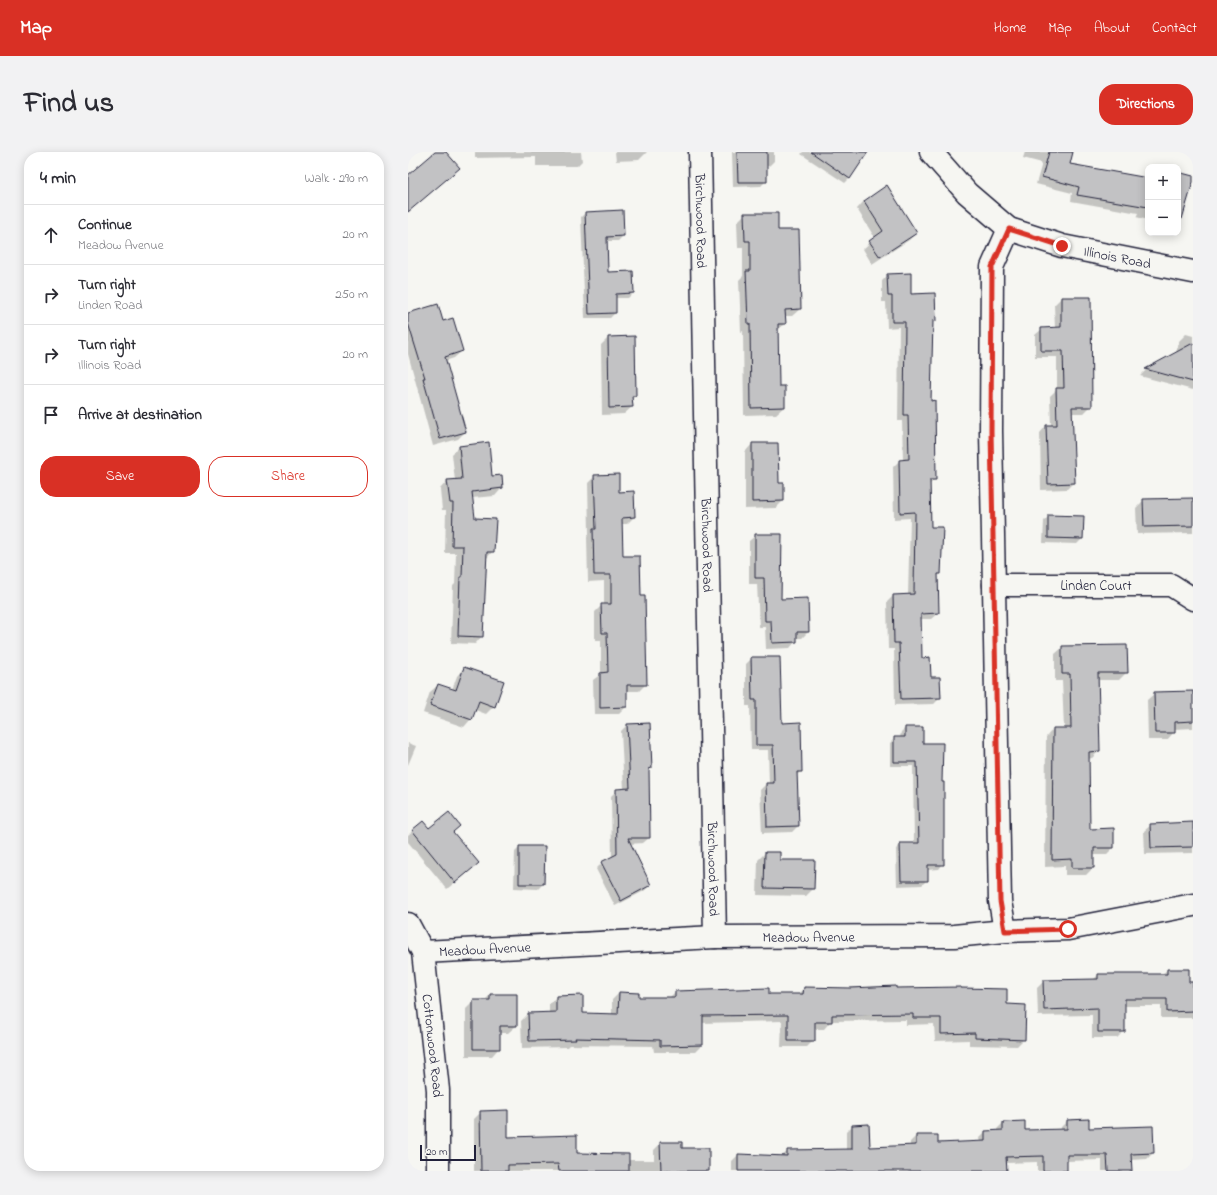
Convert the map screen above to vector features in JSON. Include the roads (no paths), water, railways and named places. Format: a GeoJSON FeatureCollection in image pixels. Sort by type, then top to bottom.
{"type":"FeatureCollection","features":[{"type":"Feature","properties":{"kind":"street","name":"Birchwood Road"},"geometry":{"type":"LineString","coordinates":[[700,152],[714,937]]}},
{"type":"Feature","properties":{"kind":"street","name":"Illinois Road"},"geometry":{"type":"LineString","coordinates":[[931,152],[967,193],[1009,229],[1062,246],[1193,272]]}},
{"type":"Feature","properties":{"kind":"street"},"geometry":{"type":"LineString","coordinates":[[1005,931],[1000,901],[991,431],[992,267],[1009,229]]}},
{"type":"Feature","properties":{"kind":"street","name":"Linden Court"},"geometry":{"type":"LineString","coordinates":[[994,585],[1171,585],[1193,599]]}},
{"type":"Feature","properties":{"kind":"street","name":"Meadow Avenue"},"geometry":{"type":"LineString","coordinates":[[423,952],[714,937],[954,936],[1005,931],[1068,929],[1193,906]]}},
{"type":"Feature","properties":{"kind":"street","name":"Cottonwood Road"},"geometry":{"type":"LineString","coordinates":[[408,924],[423,952],[438,1090],[438,1171]]}}]}
